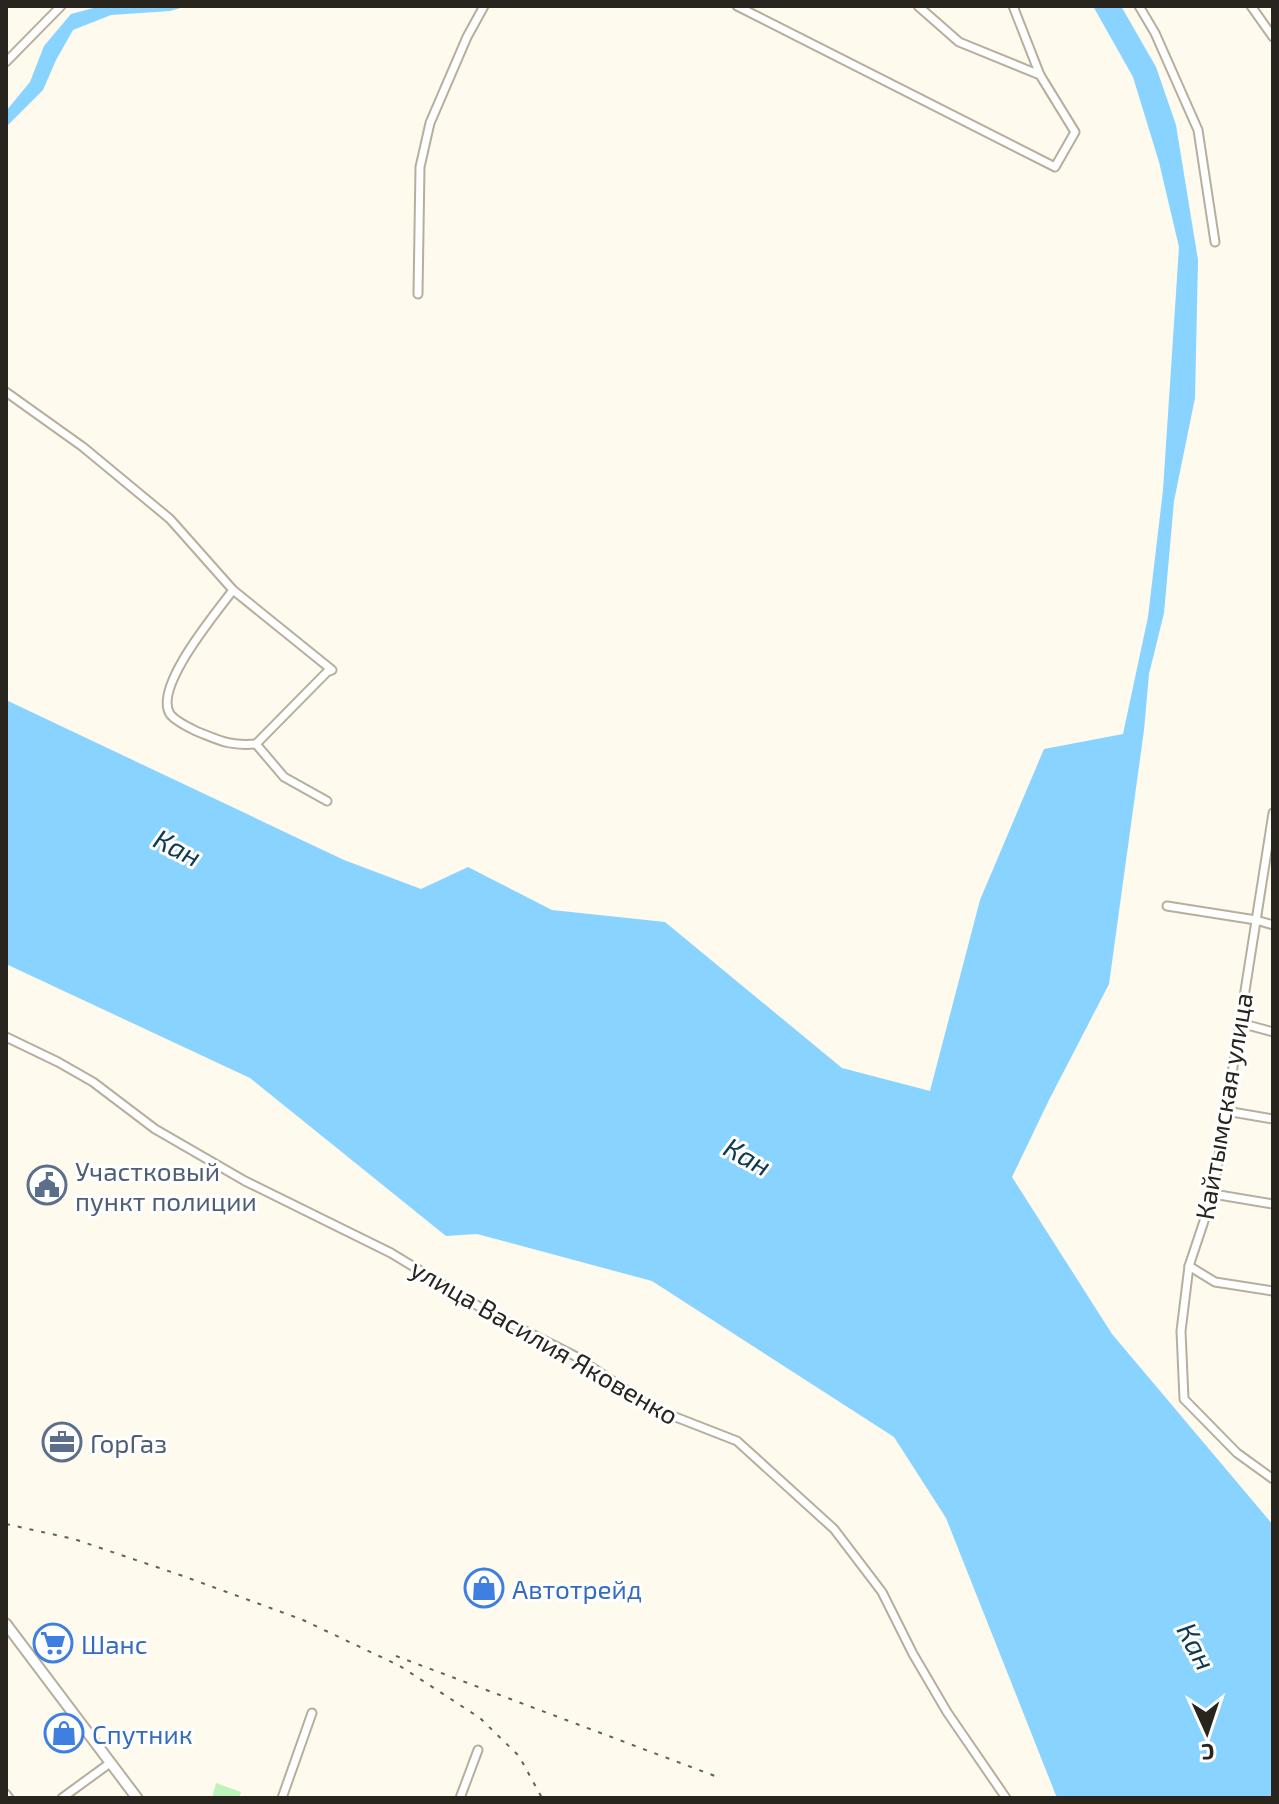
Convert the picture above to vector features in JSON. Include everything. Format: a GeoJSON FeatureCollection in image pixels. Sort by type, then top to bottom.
{"type":"FeatureCollection","features":[{"type":"Feature","properties":{"kind":"main road"},"geometry":{"type":"LineString","coordinates":[[6,1624],[137,1798]]}},
{"type":"Feature","properties":{"kind":"street"},"geometry":{"type":"LineString","coordinates":[[6,62],[61,6]]}},
{"type":"Feature","properties":{"kind":"street"},"geometry":{"type":"LineString","coordinates":[[418,294],[420,167],[430,123],[467,37],[484,6]]}},
{"type":"Feature","properties":{"kind":"street"},"geometry":{"type":"LineString","coordinates":[[737,6],[1055,167],[1075,132],[1040,75],[1013,6]]}},
{"type":"Feature","properties":{"kind":"street"},"geometry":{"type":"LineString","coordinates":[[918,6],[959,42],[1040,75]]}},
{"type":"Feature","properties":{"kind":"street"},"geometry":{"type":"LineString","coordinates":[[1139,6],[1155,33],[1198,130],[1215,242]]}},
{"type":"Feature","properties":{"kind":"street"},"geometry":{"type":"LineString","coordinates":[[1251,6],[1273,37]]}},
{"type":"Feature","properties":{"kind":"street"},"geometry":{"type":"LineString","coordinates":[[6,392],[83,447],[170,519],[233,590],[332,670],[256,744],[234,746],[171,717],[168,708],[170,685],[179,665],[233,590]]}},
{"type":"Feature","properties":{"kind":"street"},"geometry":{"type":"LineString","coordinates":[[256,744],[284,777],[327,801]]}},
{"type":"Feature","properties":{"kind":"street","name":"Кайтымская улица"},"geometry":{"type":"LineString","coordinates":[[1273,813],[1213,1194],[1189,1266],[1181,1331],[1184,1399],[1237,1453],[1273,1479]]}},
{"type":"Feature","properties":{"kind":"street"},"geometry":{"type":"LineString","coordinates":[[1167,906],[1273,925]]}},
{"type":"Feature","properties":{"kind":"street"},"geometry":{"type":"LineString","coordinates":[[1240,1023],[1273,1032]]}},
{"type":"Feature","properties":{"kind":"street","name":"улица Василия Яковенко"},"geometry":{"type":"LineString","coordinates":[[6,1037],[93,1082],[155,1129],[245,1181],[391,1253],[488,1312],[575,1356],[655,1409],[737,1441],[834,1529],[882,1592],[947,1712],[1006,1798]]}},
{"type":"Feature","properties":{"kind":"street"},"geometry":{"type":"LineString","coordinates":[[1226,1111],[1273,1119]]}},
{"type":"Feature","properties":{"kind":"street"},"geometry":{"type":"LineString","coordinates":[[1213,1194],[1273,1204]]}},
{"type":"Feature","properties":{"kind":"street"},"geometry":{"type":"LineString","coordinates":[[1189,1266],[1215,1282],[1273,1291]]}},
{"type":"Feature","properties":{"kind":"street"},"geometry":{"type":"LineString","coordinates":[[282,1798],[312,1713]]}},
{"type":"Feature","properties":{"kind":"street"},"geometry":{"type":"LineString","coordinates":[[460,1798],[478,1750]]}},
{"type":"Feature","properties":{"kind":"street"},"geometry":{"type":"LineString","coordinates":[[62,1798],[110,1763]]}},
{"type":"Feature","properties":{"kind":"green space"},"geometry":{"type":"Polygon","coordinates":[[[216,1783],[241,1792],[239,1798],[212,1798],[216,1783]]]}},
{"type":"Feature","properties":{"kind":"water"},"geometry":{"type":"Polygon","coordinates":[[[101,6],[187,6],[170,11],[111,15],[73,30],[43,90],[6,127],[6,111],[30,82],[44,46],[71,14],[101,6]]]}},
{"type":"Feature","properties":{"kind":"water","name":"Кан"},"geometry":{"type":"Polygon","coordinates":[[[1093,6],[1121,6],[1156,67],[1176,125],[1198,260],[1195,398],[1174,501],[1164,613],[1149,674],[1109,984],[1012,1177],[1112,1334],[1273,1525],[1273,1798],[1057,1798],[946,1518],[894,1437],[652,1281],[477,1234],[446,1236],[250,1078],[6,964],[6,700],[344,860],[421,889],[468,867],[552,910],[665,922],[842,1068],[930,1091],[980,900],[1044,749],[1123,734],[1148,617],[1163,490],[1179,247],[1159,162],[1133,77],[1093,6]]]}},
{"type":"Feature","properties":{"kind":"railway"},"geometry":{"type":"LineString","coordinates":[[6,1524],[74,1539],[183,1576],[303,1620],[400,1666],[480,1718],[519,1756],[542,1798]]}},
{"type":"Feature","properties":{"kind":"railway"},"geometry":{"type":"LineString","coordinates":[[396,1656],[715,1776]]}},
{"type":"Feature","properties":{"kind":"place","name":"Участковый пункт полиции"},"geometry":{"type":"Point","coordinates":[47,1185]}},
{"type":"Feature","properties":{"kind":"place","name":"ГорГаз"},"geometry":{"type":"Point","coordinates":[62,1442]}},
{"type":"Feature","properties":{"kind":"place","name":"Автотрейд"},"geometry":{"type":"Point","coordinates":[484,1588]}},
{"type":"Feature","properties":{"kind":"place","name":"Шанс"},"geometry":{"type":"Point","coordinates":[53,1643]}},
{"type":"Feature","properties":{"kind":"place","name":"Спутник"},"geometry":{"type":"Point","coordinates":[64,1733]}}]}
